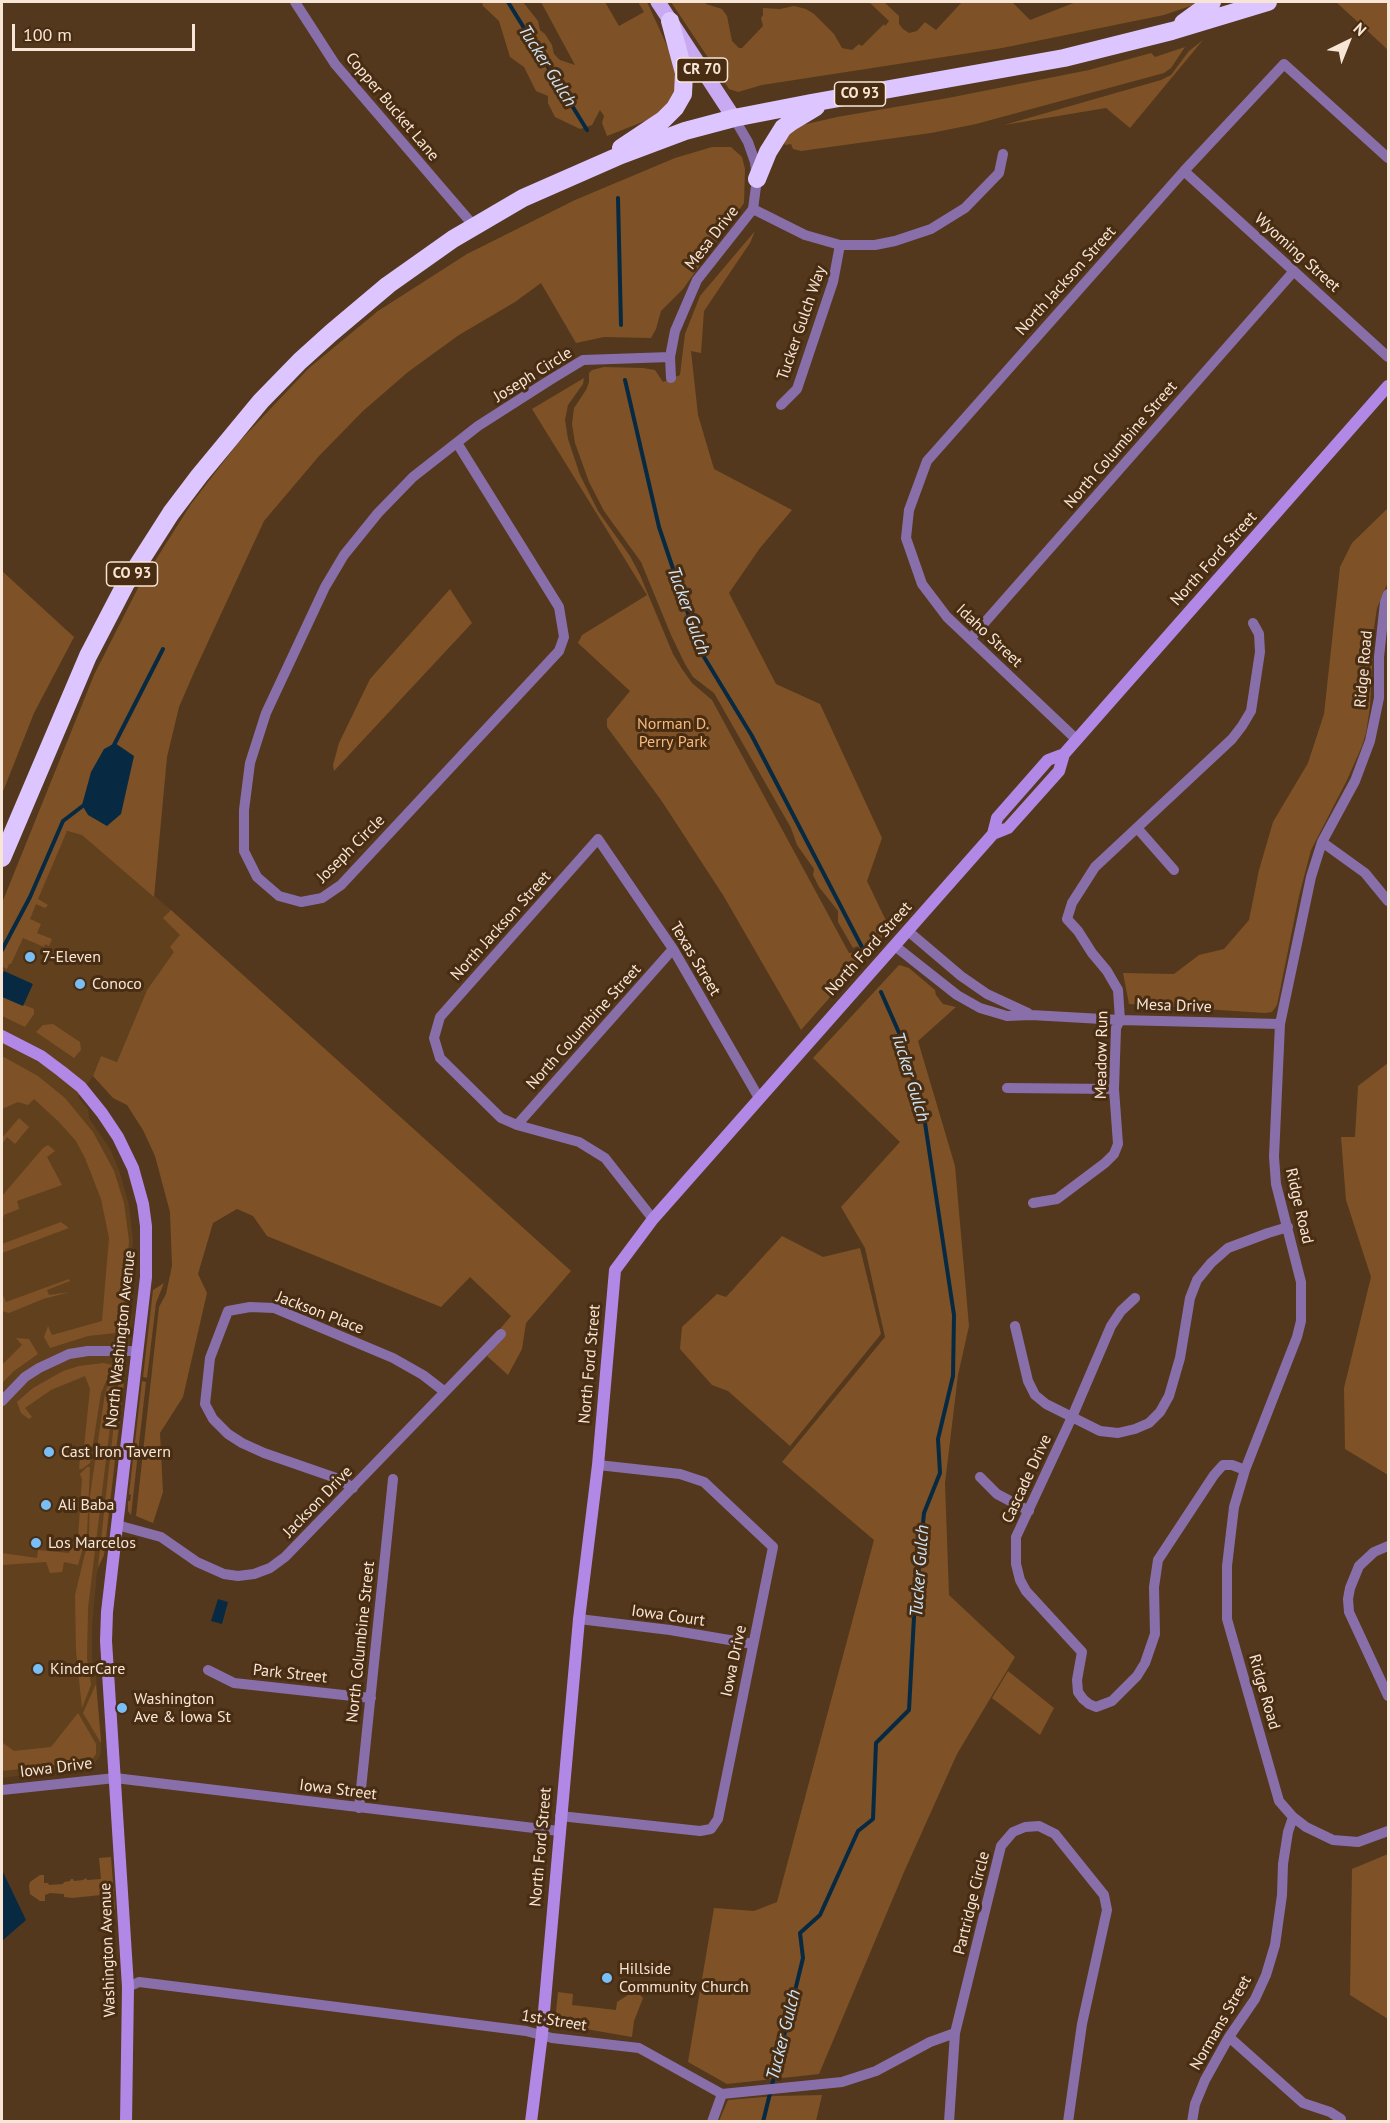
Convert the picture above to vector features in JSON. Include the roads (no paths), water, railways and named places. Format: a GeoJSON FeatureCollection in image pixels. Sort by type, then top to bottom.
{"type":"FeatureCollection","features":[{"type":"Feature","properties":{"kind":"highway"},"geometry":{"type":"LineString","coordinates":[[1172,31],[1212,2]]}},
{"type":"Feature","properties":{"kind":"highway","name":"CO 93"},"geometry":{"type":"LineString","coordinates":[[2,858],[88,656],[125,585],[192,486],[261,401],[331,333],[388,285],[474,226],[523,198],[685,131],[734,118],[1064,58],[1172,31],[1268,2]]}},
{"type":"Feature","properties":{"kind":"highway"},"geometry":{"type":"LineString","coordinates":[[592,168],[663,120],[679,101],[685,79],[670,21]]}},
{"type":"Feature","properties":{"kind":"highway"},"geometry":{"type":"LineString","coordinates":[[757,179],[768,152],[783,128],[828,100]]}},
{"type":"Feature","properties":{"kind":"main road","name":"CR 70"},"geometry":{"type":"LineString","coordinates":[[658,2],[734,118]]}},
{"type":"Feature","properties":{"kind":"street","name":"Copper Bucket Lane"},"geometry":{"type":"LineString","coordinates":[[295,2],[335,64],[474,226]]}},
{"type":"Feature","properties":{"kind":"street","name":"North Jackson Street"},"geometry":{"type":"LineString","coordinates":[[906,538],[909,510],[927,461],[1184,171],[1284,64],[1389,158]]}},
{"type":"Feature","properties":{"kind":"street","name":"Mesa Drive"},"geometry":{"type":"LineString","coordinates":[[671,378],[670,357],[675,331],[697,280],[753,209],[757,179],[755,162],[748,142],[734,118]]}},
{"type":"Feature","properties":{"kind":"street"},"geometry":{"type":"LineString","coordinates":[[753,209],[805,235],[840,245],[875,245],[895,242],[922,233],[965,208],[999,173],[1003,154]]}},
{"type":"Feature","properties":{"kind":"street","name":"Wyoming Street"},"geometry":{"type":"LineString","coordinates":[[1184,171],[1389,357]]}},
{"type":"Feature","properties":{"kind":"street","name":"Tucker Gulch Way"},"geometry":{"type":"LineString","coordinates":[[781,405],[797,389],[833,282],[840,245]]}},
{"type":"Feature","properties":{"kind":"street","name":"North Columbine Street"},"geometry":{"type":"LineString","coordinates":[[970,638],[1294,271]]}},
{"type":"Feature","properties":{"kind":"street","name":"Joseph Circle"},"geometry":{"type":"LineString","coordinates":[[457,443],[559,607],[564,636],[559,651],[341,885],[322,898],[301,902],[279,896],[257,877],[244,851],[244,810],[250,763],[266,713],[325,587],[344,555],[378,513],[413,477],[478,426],[584,360],[670,357]]}},
{"type":"Feature","properties":{"kind":"street","name":"North Ford Street"},"geometry":{"type":"LineString","coordinates":[[531,2121],[542,2034],[560,1816],[579,1619],[598,1466],[615,1270],[653,1219],[993,834],[1008,828],[1052,779],[1059,771],[1064,753],[1076,739],[1389,386]]}},
{"type":"Feature","properties":{"kind":"street","name":"Idaho Street"},"geometry":{"type":"LineString","coordinates":[[906,538],[922,584],[947,617],[1076,739]]}},
{"type":"Feature","properties":{"kind":"street","name":"Ridge Road"},"geometry":{"type":"LineString","coordinates":[[1389,594],[1385,602],[1379,657],[1384,699],[1355,781],[1322,842],[1311,877],[1280,1024],[1274,1157],[1276,1184],[1301,1282],[1301,1321],[1297,1337],[1245,1470],[1234,1507],[1228,1554],[1227,1619],[1279,1801],[1293,1817],[1321,1836],[1333,1840],[1358,1842],[1389,1831]]}},
{"type":"Feature","properties":{"kind":"street","name":"Meadow Run"},"geometry":{"type":"LineString","coordinates":[[1033,1203],[1057,1199],[1105,1163],[1114,1154],[1118,1144],[1119,1130],[1114,1089],[1116,1028],[1120,1020],[1118,990],[1078,931],[1066,919],[1072,903],[1095,867],[1232,739],[1251,711],[1260,652],[1258,634],[1253,622]]}},
{"type":"Feature","properties":{"kind":"street"},"geometry":{"type":"LineString","coordinates":[[1138,829],[1174,870]]}},
{"type":"Feature","properties":{"kind":"street","name":"North Jackson Street"},"geometry":{"type":"LineString","coordinates":[[517,1125],[501,1118],[440,1058],[434,1038],[440,1017],[598,839]]}},
{"type":"Feature","properties":{"kind":"street","name":"Texas Street"},"geometry":{"type":"LineString","coordinates":[[598,839],[674,949],[759,1098]]}},
{"type":"Feature","properties":{"kind":"street"},"geometry":{"type":"LineString","coordinates":[[1322,842],[1365,873],[1389,901]]}},
{"type":"Feature","properties":{"kind":"street","name":"Mesa Drive"},"geometry":{"type":"LineString","coordinates":[[908,931],[961,976],[987,994],[1031,1015]]}},
{"type":"Feature","properties":{"kind":"street","name":"Mesa Drive"},"geometry":{"type":"LineString","coordinates":[[896,946],[957,995],[980,1008],[1007,1016],[1280,1024]]}},
{"type":"Feature","properties":{"kind":"street","name":"North Columbine Street"},"geometry":{"type":"LineString","coordinates":[[517,1125],[674,949]]}},
{"type":"Feature","properties":{"kind":"street","name":"North Washington Avenue"},"geometry":{"type":"LineString","coordinates":[[2,1036],[40,1056],[81,1087],[111,1125],[128,1157],[143,1204],[147,1242],[146,1277],[107,1612],[106,1641],[115,1778]]}},
{"type":"Feature","properties":{"kind":"street"},"geometry":{"type":"LineString","coordinates":[[1006,1088],[1114,1089]]}},
{"type":"Feature","properties":{"kind":"street"},"geometry":{"type":"LineString","coordinates":[[517,1125],[579,1142],[604,1158],[653,1219]]}},
{"type":"Feature","properties":{"kind":"street"},"geometry":{"type":"LineString","coordinates":[[1015,1326],[1028,1381],[1035,1395],[1046,1404],[1100,1431],[1118,1433],[1149,1423],[1160,1412],[1169,1396],[1180,1358],[1190,1299],[1197,1280],[1210,1263],[1228,1248],[1288,1227]]}},
{"type":"Feature","properties":{"kind":"street","name":"Cascade Drive"},"geometry":{"type":"LineString","coordinates":[[1135,1298],[1121,1311],[1111,1326],[1016,1537],[1016,1564],[1020,1580],[1026,1591],[1082,1652],[1077,1680],[1078,1692],[1083,1699],[1096,1707],[1104,1705],[1112,1701],[1137,1676],[1151,1648],[1155,1634],[1154,1587],[1158,1560],[1222,1465],[1232,1465],[1245,1470]]}},
{"type":"Feature","properties":{"kind":"street","name":"Jackson Place"},"geometry":{"type":"LineString","coordinates":[[353,1488],[339,1479],[242,1443],[228,1434],[213,1419],[205,1404],[210,1358],[228,1311],[250,1307],[274,1308],[393,1358],[423,1375],[445,1392]]}},
{"type":"Feature","properties":{"kind":"street","name":"Jackson Drive"},"geometry":{"type":"LineString","coordinates":[[117,1525],[162,1538],[197,1562],[224,1574],[238,1576],[254,1574],[270,1568],[285,1557],[501,1334]]}},
{"type":"Feature","properties":{"kind":"street"},"geometry":{"type":"LineString","coordinates":[[2,1401],[25,1377],[69,1354],[88,1351],[136,1351]]}},
{"type":"Feature","properties":{"kind":"street","name":"Iowa Drive"},"geometry":{"type":"LineString","coordinates":[[560,1816],[700,1832],[711,1829],[718,1819],[753,1644],[776,1564],[773,1547],[704,1482],[681,1474],[598,1466]]}},
{"type":"Feature","properties":{"kind":"street"},"geometry":{"type":"LineString","coordinates":[[980,1477],[997,1494],[1029,1511]]}},
{"type":"Feature","properties":{"kind":"street","name":"North Columbine Street"},"geometry":{"type":"LineString","coordinates":[[359,1808],[393,1479]]}},
{"type":"Feature","properties":{"kind":"street"},"geometry":{"type":"LineString","coordinates":[[1389,1546],[1374,1552],[1359,1566],[1348,1599],[1349,1612],[1389,1696]]}},
{"type":"Feature","properties":{"kind":"street","name":"Iowa Court"},"geometry":{"type":"LineString","coordinates":[[579,1619],[670,1630],[753,1644]]}},
{"type":"Feature","properties":{"kind":"street","name":"Park Street"},"geometry":{"type":"LineString","coordinates":[[208,1670],[234,1683],[371,1698]]}},
{"type":"Feature","properties":{"kind":"street","name":"Iowa Drive"},"geometry":{"type":"LineString","coordinates":[[2,1790],[115,1778]]}},
{"type":"Feature","properties":{"kind":"street","name":"Iowa Street"},"geometry":{"type":"LineString","coordinates":[[115,1778],[559,1831]]}},
{"type":"Feature","properties":{"kind":"street","name":"Washington Avenue"},"geometry":{"type":"LineString","coordinates":[[115,1778],[123,1875],[128,1987],[126,2121]]}},
{"type":"Feature","properties":{"kind":"street","name":"Normans Street"},"geometry":{"type":"LineString","coordinates":[[1192,2121],[1205,2080],[1229,2037],[1256,1999],[1266,1975],[1275,1945],[1288,1832],[1293,1817]]}},
{"type":"Feature","properties":{"kind":"street","name":"Partridge Circle"},"geometry":{"type":"LineString","coordinates":[[950,2121],[955,2034],[1001,1846],[1013,1832],[1025,1827],[1039,1826],[1055,1834],[1104,1895],[1107,1910],[1082,2024],[1068,2121]]}},
{"type":"Feature","properties":{"kind":"street","name":"1st Street"},"geometry":{"type":"LineString","coordinates":[[128,1987],[139,1982],[639,2048],[722,2094]]}},
{"type":"Feature","properties":{"kind":"street"},"geometry":{"type":"LineString","coordinates":[[712,2121],[722,2094],[794,2086],[811,2087],[842,2082],[876,2071],[930,2042],[955,2034]]}},
{"type":"Feature","properties":{"kind":"street"},"geometry":{"type":"LineString","coordinates":[[1229,2037],[1303,2103],[1330,2112],[1341,2121]]}},
{"type":"Feature","properties":{"kind":"water"},"geometry":{"type":"Polygon","coordinates":[[[115,743],[134,756],[121,814],[107,826],[88,815],[82,805],[91,772],[104,749],[115,743]]]}},
{"type":"Feature","properties":{"kind":"water"},"geometry":{"type":"Polygon","coordinates":[[[4,971],[33,984],[23,1006],[2,997],[4,971]]]}},
{"type":"Feature","properties":{"kind":"water"},"geometry":{"type":"Polygon","coordinates":[[[218,1599],[228,1602],[222,1624],[211,1621],[218,1599]]]}},
{"type":"Feature","properties":{"kind":"water"},"geometry":{"type":"Polygon","coordinates":[[[2,1870],[26,1920],[2,1941],[2,1870]]]}},
{"type":"Feature","properties":{"kind":"waterway","name":"Tucker Gulch"},"geometry":{"type":"LineString","coordinates":[[508,2],[587,130]]}},
{"type":"Feature","properties":{"kind":"waterway","name":"Tucker Gulch"},"geometry":{"type":"LineString","coordinates":[[618,198],[621,325]]}},
{"type":"Feature","properties":{"kind":"waterway","name":"Tucker Gulch"},"geometry":{"type":"LineString","coordinates":[[625,380],[659,527],[701,652],[752,736],[864,951]]}},
{"type":"Feature","properties":{"kind":"waterway"},"geometry":{"type":"LineString","coordinates":[[113,747],[163,649]]}},
{"type":"Feature","properties":{"kind":"waterway"},"geometry":{"type":"LineString","coordinates":[[2,950],[30,897],[63,821],[84,805]]}},
{"type":"Feature","properties":{"kind":"waterway","name":"Tucker Gulch"},"geometry":{"type":"LineString","coordinates":[[763,2122],[803,1958],[800,1933],[820,1915],[858,1831],[873,1819],[876,1743],[909,1710],[914,1617],[924,1513],[940,1473],[938,1439],[953,1376],[954,1315],[925,1123],[904,1044],[881,992]]}},
{"type":"Feature","properties":{"kind":"place","name":"7-Eleven"},"geometry":{"type":"Point","coordinates":[30,957]}},
{"type":"Feature","properties":{"kind":"place","name":"Conoco"},"geometry":{"type":"Point","coordinates":[80,984]}},
{"type":"Feature","properties":{"kind":"place","name":"Cast Iron Tavern"},"geometry":{"type":"Point","coordinates":[49,1452]}},
{"type":"Feature","properties":{"kind":"place","name":"Ali Baba"},"geometry":{"type":"Point","coordinates":[46,1505]}},
{"type":"Feature","properties":{"kind":"place","name":"Los Marcelos"},"geometry":{"type":"Point","coordinates":[36,1543]}},
{"type":"Feature","properties":{"kind":"place","name":"KinderCare"},"geometry":{"type":"Point","coordinates":[38,1669]}},
{"type":"Feature","properties":{"kind":"place","name":"Washington Ave & Iowa St"},"geometry":{"type":"Point","coordinates":[122,1708]}},
{"type":"Feature","properties":{"kind":"place","name":"Hillside Community Church"},"geometry":{"type":"Point","coordinates":[607,1978]}},
{"type":"Feature","properties":{"kind":"park label","name":"Norman D. Perry Park"},"geometry":{"type":"Point","coordinates":[673,733]}}]}
